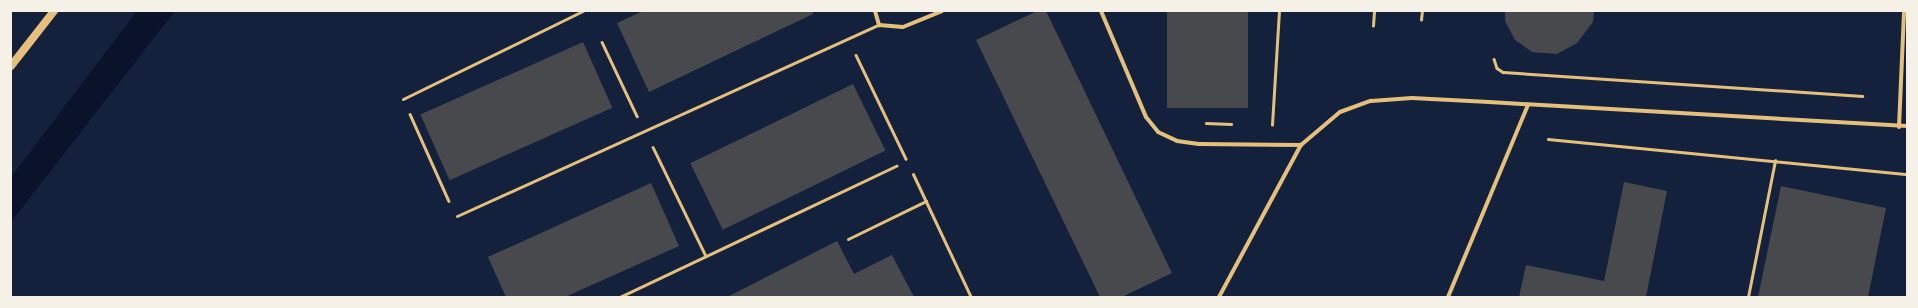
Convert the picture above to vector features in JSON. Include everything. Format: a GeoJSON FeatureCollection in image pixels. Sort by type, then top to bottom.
{"type":"FeatureCollection","features":[{"type":"Feature","properties":{"kind":"main road"},"geometry":{"type":"LineString","coordinates":[[11,66],[54,11]]}},
{"type":"Feature","properties":{"kind":"street"},"geometry":{"type":"LineString","coordinates":[[875,11],[879,24],[903,28],[942,11]]}},
{"type":"Feature","properties":{"kind":"street"},"geometry":{"type":"LineString","coordinates":[[1102,11],[1146,117],[1158,132],[1177,141],[1199,144],[1301,145]]}},
{"type":"Feature","properties":{"kind":"street"},"geometry":{"type":"LineString","coordinates":[[1899,127],[1904,11]]}},
{"type":"Feature","properties":{"kind":"street"},"geometry":{"type":"LineString","coordinates":[[1219,297],[1301,145],[1340,112],[1371,101],[1412,98],[1899,127],[1907,126]]}},
{"type":"Feature","properties":{"kind":"street"},"geometry":{"type":"LineString","coordinates":[[1448,297],[1528,105]]}},
{"type":"Feature","properties":{"kind":"lane"},"geometry":{"type":"LineString","coordinates":[[403,99],[583,11]]}},
{"type":"Feature","properties":{"kind":"lane"},"geometry":{"type":"LineString","coordinates":[[457,216],[879,24]]}},
{"type":"Feature","properties":{"kind":"lane"},"geometry":{"type":"LineString","coordinates":[[913,174],[971,297]]}},
{"type":"Feature","properties":{"kind":"lane"},"geometry":{"type":"LineString","coordinates":[[848,240],[926,201]]}},
{"type":"Feature","properties":{"kind":"path"},"geometry":{"type":"LineString","coordinates":[[1266,125],[1273,125],[1279,11]]}},
{"type":"Feature","properties":{"kind":"path"},"geometry":{"type":"LineString","coordinates":[[1373,26],[1374,11]]}},
{"type":"Feature","properties":{"kind":"path"},"geometry":{"type":"LineString","coordinates":[[1421,20],[1422,11]]}},
{"type":"Feature","properties":{"kind":"path"},"geometry":{"type":"LineString","coordinates":[[620,297],[907,161],[848,39]]}},
{"type":"Feature","properties":{"kind":"path"},"geometry":{"type":"LineString","coordinates":[[602,42],[706,256]]}},
{"type":"Feature","properties":{"kind":"path"},"geometry":{"type":"LineString","coordinates":[[1494,59],[1497,68],[1503,72],[1862,96]]}},
{"type":"Feature","properties":{"kind":"path"},"geometry":{"type":"LineString","coordinates":[[403,99],[457,216]]}},
{"type":"Feature","properties":{"kind":"path"},"geometry":{"type":"LineString","coordinates":[[1206,123],[1236,124]]}},
{"type":"Feature","properties":{"kind":"path"},"geometry":{"type":"LineString","coordinates":[[1548,139],[1907,174]]}},
{"type":"Feature","properties":{"kind":"path"},"geometry":{"type":"LineString","coordinates":[[1748,297],[1775,161]]}},
{"type":"Feature","properties":{"kind":"water"},"geometry":{"type":"Polygon","coordinates":[[[137,11],[175,11],[11,222],[11,177],[137,11]]]}},
{"type":"Feature","properties":{"kind":"building"},"geometry":{"type":"Polygon","coordinates":[[[643,11],[812,11],[813,14],[649,92],[617,23],[643,11]]]}},
{"type":"Feature","properties":{"kind":"building"},"geometry":{"type":"Polygon","coordinates":[[[1037,11],[1046,11],[1172,273],[1122,297],[1100,297],[976,40],[1037,11]]]}},
{"type":"Feature","properties":{"kind":"building"},"geometry":{"type":"Polygon","coordinates":[[[1167,11],[1248,11],[1248,108],[1167,108],[1167,11]]]}},
{"type":"Feature","properties":{"kind":"building"},"geometry":{"type":"Polygon","coordinates":[[[1505,11],[1594,11],[1593,22],[1577,43],[1557,54],[1532,52],[1515,40],[1505,21],[1505,11]]]}},
{"type":"Feature","properties":{"kind":"building"},"geometry":{"type":"Polygon","coordinates":[[[583,42],[612,108],[450,180],[420,114],[583,42]]]}},
{"type":"Feature","properties":{"kind":"building"},"geometry":{"type":"Polygon","coordinates":[[[853,84],[885,151],[723,230],[690,163],[853,84]]]}},
{"type":"Feature","properties":{"kind":"building"},"geometry":{"type":"Polygon","coordinates":[[[1624,182],[1667,191],[1646,297],[1519,297],[1526,265],[1604,281],[1624,182]]]}},
{"type":"Feature","properties":{"kind":"building"},"geometry":{"type":"Polygon","coordinates":[[[651,183],[679,246],[565,297],[506,297],[488,257],[651,183]]]}},
{"type":"Feature","properties":{"kind":"building"},"geometry":{"type":"Polygon","coordinates":[[[1781,186],[1886,208],[1868,297],[1758,297],[1781,186]]]}},
{"type":"Feature","properties":{"kind":"building"},"geometry":{"type":"Polygon","coordinates":[[[837,241],[854,274],[892,255],[914,297],[727,297],[837,241]]]}}]}
